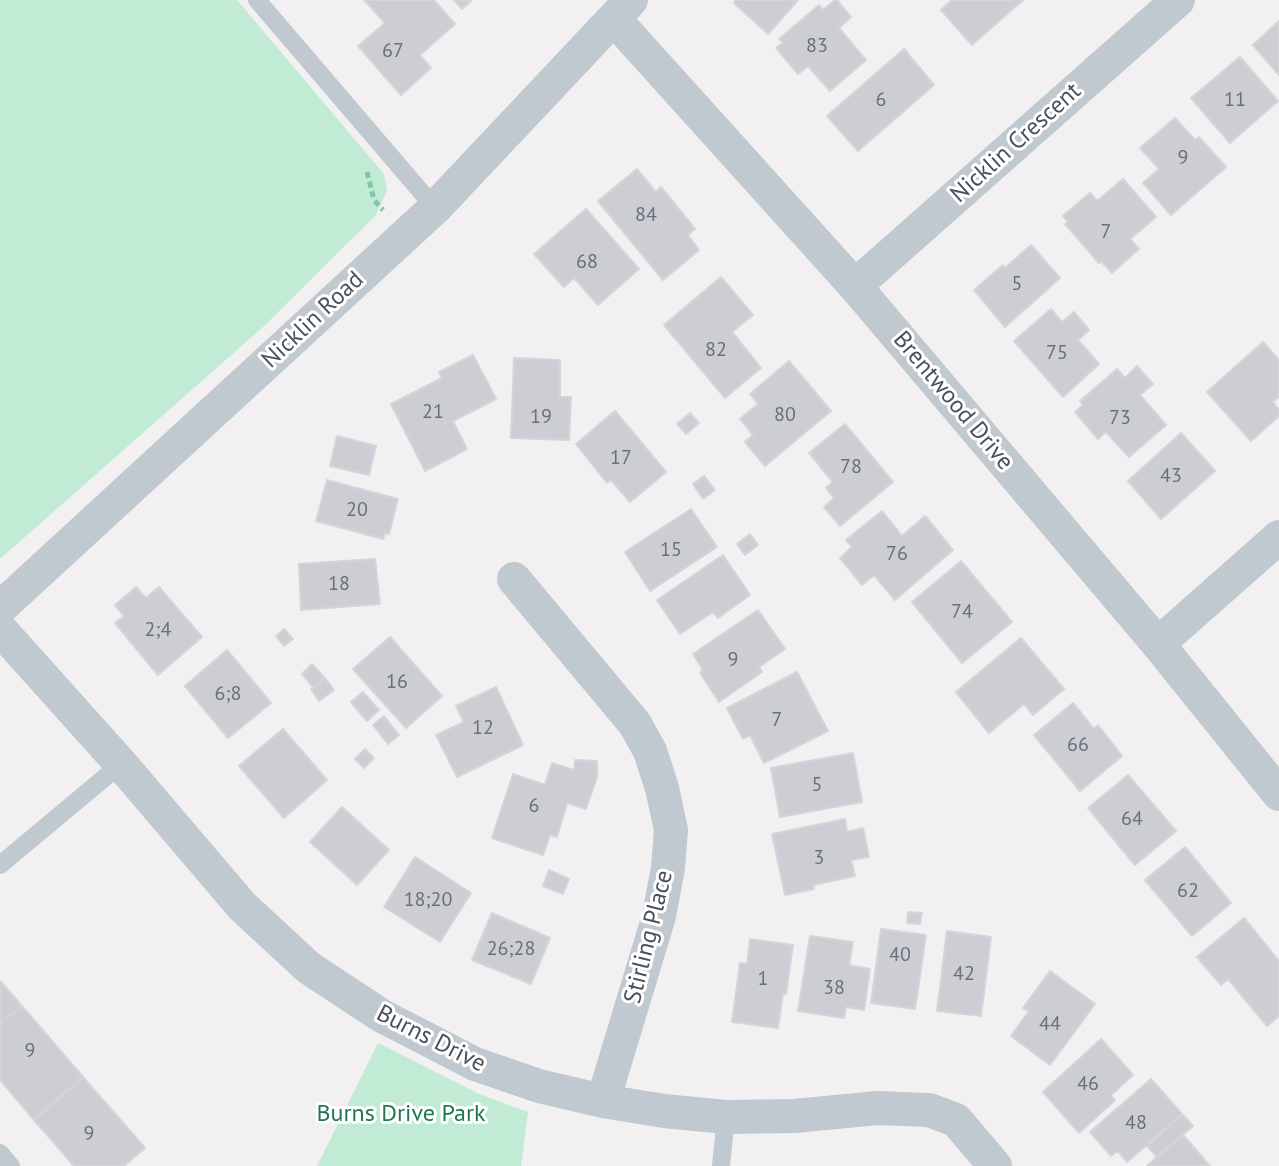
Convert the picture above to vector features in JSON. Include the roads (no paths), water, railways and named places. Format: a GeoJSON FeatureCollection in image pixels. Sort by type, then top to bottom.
{"type":"FeatureCollection","features":[{"type":"Feature","properties":{"kind":"street","name":"Nicklin Crescent"},"geometry":{"type":"LineString","coordinates":[[855,286],[1178,0]]}},
{"type":"Feature","properties":{"kind":"street","name":"Nicklin Road"},"geometry":{"type":"LineString","coordinates":[[0,608],[435,208],[623,10]]}},
{"type":"Feature","properties":{"kind":"street","name":"Brentwood Drive"},"geometry":{"type":"LineString","coordinates":[[623,10],[1158,644],[1279,794]]}},
{"type":"Feature","properties":{"kind":"street"},"geometry":{"type":"LineString","coordinates":[[1158,644],[1279,537]]}},
{"type":"Feature","properties":{"kind":"street","name":"Stirling Place"},"geometry":{"type":"LineString","coordinates":[[514,579],[635,724],[650,751],[671,830],[659,916],[603,1101]]}},
{"type":"Feature","properties":{"kind":"street","name":"Burns Drive"},"geometry":{"type":"LineString","coordinates":[[0,629],[242,906],[309,968],[382,1016],[475,1064],[539,1086],[603,1101],[726,1117],[795,1116],[877,1108],[929,1110],[956,1120],[995,1166]]}},
{"type":"Feature","properties":{"kind":"lane"},"geometry":{"type":"LineString","coordinates":[[257,0],[435,208]]}},
{"type":"Feature","properties":{"kind":"lane"},"geometry":{"type":"LineString","coordinates":[[0,865],[121,764]]}},
{"type":"Feature","properties":{"kind":"lane"},"geometry":{"type":"LineString","coordinates":[[721,1166],[726,1117]]}},
{"type":"Feature","properties":{"kind":"lane"},"geometry":{"type":"LineString","coordinates":[[0,1153],[11,1166]]}},
{"type":"Feature","properties":{"kind":"park label","name":"Burns Drive Park"},"geometry":{"type":"Point","coordinates":[401,1114]}}]}
